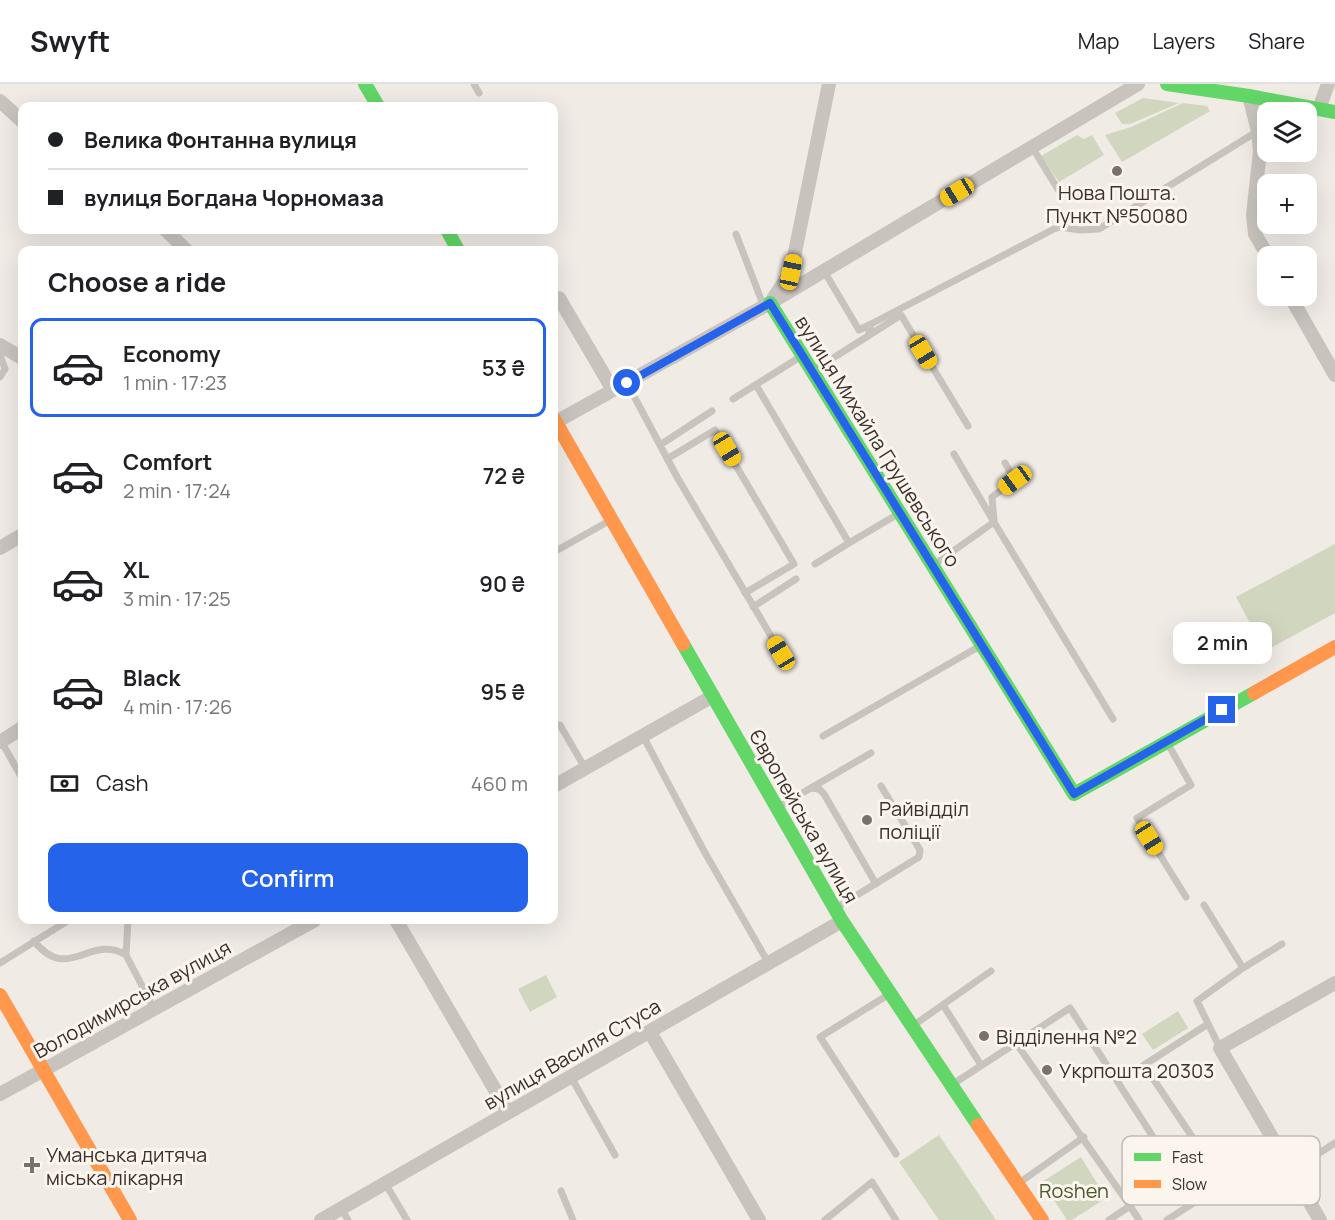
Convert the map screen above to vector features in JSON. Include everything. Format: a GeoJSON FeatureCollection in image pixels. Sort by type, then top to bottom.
{"type":"FeatureCollection","features":[{"type":"Feature","properties":{"kind":"street"},"geometry":{"type":"LineString","coordinates":[[365,84],[376,102]]}},
{"type":"Feature","properties":{"kind":"street","name":"вулиця Михайла Грушевського"},"geometry":{"type":"LineString","coordinates":[[829,84],[791,272],[767,305],[802,355],[1074,794],[1166,742]]}},
{"type":"Feature","properties":{"kind":"street"},"geometry":{"type":"LineString","coordinates":[[558,420],[767,305],[1138,84]]}},
{"type":"Feature","properties":{"kind":"street"},"geometry":{"type":"LineString","coordinates":[[1167,84],[1335,112]]}},
{"type":"Feature","properties":{"kind":"street"},"geometry":{"type":"LineString","coordinates":[[1319,108],[1328,84]]}},
{"type":"Feature","properties":{"kind":"street"},"geometry":{"type":"LineString","coordinates":[[1249,96],[1257,127]]}},
{"type":"Feature","properties":{"kind":"street"},"geometry":{"type":"LineString","coordinates":[[0,100],[18,117]]}},
{"type":"Feature","properties":{"kind":"street"},"geometry":{"type":"LineString","coordinates":[[1259,162],[1253,215],[1255,234],[1262,246]]}},
{"type":"Feature","properties":{"kind":"street"},"geometry":{"type":"LineString","coordinates":[[170,234],[182,246]]}},
{"type":"Feature","properties":{"kind":"street"},"geometry":{"type":"LineString","coordinates":[[558,299],[613,390]]}},
{"type":"Feature","properties":{"kind":"street"},"geometry":{"type":"LineString","coordinates":[[1296,306],[1335,375]]}},
{"type":"Feature","properties":{"kind":"street"},"geometry":{"type":"LineString","coordinates":[[2,346],[18,356]]}},
{"type":"Feature","properties":{"kind":"street","name":"Європейська вулиця"},"geometry":{"type":"LineString","coordinates":[[558,429],[839,915],[1042,1220]]}},
{"type":"Feature","properties":{"kind":"street"},"geometry":{"type":"LineString","coordinates":[[0,548],[18,537]]}},
{"type":"Feature","properties":{"kind":"street"},"geometry":{"type":"LineString","coordinates":[[1166,742],[1335,647]]}},
{"type":"Feature","properties":{"kind":"street"},"geometry":{"type":"LineString","coordinates":[[558,784],[712,696]]}},
{"type":"Feature","properties":{"kind":"street"},"geometry":{"type":"LineString","coordinates":[[1,741],[18,730]]}},
{"type":"Feature","properties":{"kind":"street","name":"вулиця Василя Стуса"},"geometry":{"type":"LineString","coordinates":[[321,1220],[345,1214],[385,1183],[769,963],[839,915]]}},
{"type":"Feature","properties":{"kind":"street","name":"Володимирська вулиця"},"geometry":{"type":"LineString","coordinates":[[0,1095],[308,924]]}},
{"type":"Feature","properties":{"kind":"street"},"geometry":{"type":"LineString","coordinates":[[398,924],[508,1112]]}},
{"type":"Feature","properties":{"kind":"street"},"geometry":{"type":"LineString","coordinates":[[1271,1136],[1220,1048],[1335,983]]}},
{"type":"Feature","properties":{"kind":"street"},"geometry":{"type":"LineString","coordinates":[[0,995],[129,1220]]}},
{"type":"Feature","properties":{"kind":"street"},"geometry":{"type":"LineString","coordinates":[[650,1032],[759,1220]]}},
{"type":"Feature","properties":{"kind":"street"},"geometry":{"type":"LineString","coordinates":[[1311,1205],[1320,1220]]}},
{"type":"Feature","properties":{"kind":"lane"},"geometry":{"type":"LineString","coordinates":[[474,84],[479,93]]}},
{"type":"Feature","properties":{"kind":"lane"},"geometry":{"type":"LineString","coordinates":[[824,271],[859,330],[1054,229],[1060,227],[1080,230],[1099,229],[1257,132]]}},
{"type":"Feature","properties":{"kind":"lane"},"geometry":{"type":"LineString","coordinates":[[1032,147],[1059,191]]}},
{"type":"Feature","properties":{"kind":"lane"},"geometry":{"type":"LineString","coordinates":[[736,234],[767,305]]}},
{"type":"Feature","properties":{"kind":"lane"},"geometry":{"type":"LineString","coordinates":[[812,371],[901,315],[968,426]]}},
{"type":"Feature","properties":{"kind":"lane"},"geometry":{"type":"LineString","coordinates":[[868,336],[871,324]]}},
{"type":"Feature","properties":{"kind":"lane"},"geometry":{"type":"LineString","coordinates":[[0,377],[5,369],[0,356],[2,346]]}},
{"type":"Feature","properties":{"kind":"lane"},"geometry":{"type":"LineString","coordinates":[[734,399],[802,355]]}},
{"type":"Feature","properties":{"kind":"lane"},"geometry":{"type":"LineString","coordinates":[[627,383],[667,459],[781,653]]}},
{"type":"Feature","properties":{"kind":"lane"},"geometry":{"type":"LineString","coordinates":[[756,385],[849,543]]}},
{"type":"Feature","properties":{"kind":"lane"},"geometry":{"type":"LineString","coordinates":[[660,445],[712,411]]}},
{"type":"Feature","properties":{"kind":"lane"},"geometry":{"type":"LineString","coordinates":[[667,459],[716,430],[794,564],[745,593]]}},
{"type":"Feature","properties":{"kind":"lane"},"geometry":{"type":"LineString","coordinates":[[954,454],[1113,719]]}},
{"type":"Feature","properties":{"kind":"lane"},"geometry":{"type":"LineString","coordinates":[[994,522],[992,497],[1015,480],[1005,463]]}},
{"type":"Feature","properties":{"kind":"lane"},"geometry":{"type":"LineString","coordinates":[[815,564],[900,513]]}},
{"type":"Feature","properties":{"kind":"lane"},"geometry":{"type":"LineString","coordinates":[[558,550],[611,520]]}},
{"type":"Feature","properties":{"kind":"lane"},"geometry":{"type":"LineString","coordinates":[[933,565],[994,522]]}},
{"type":"Feature","properties":{"kind":"lane"},"geometry":{"type":"LineString","coordinates":[[753,607],[796,579]]}},
{"type":"Feature","properties":{"kind":"lane"},"geometry":{"type":"LineString","coordinates":[[823,736],[982,645]]}},
{"type":"Feature","properties":{"kind":"lane"},"geometry":{"type":"LineString","coordinates":[[558,725],[585,768]]}},
{"type":"Feature","properties":{"kind":"lane"},"geometry":{"type":"LineString","coordinates":[[643,736],[700,844],[769,963]]}},
{"type":"Feature","properties":{"kind":"lane"},"geometry":{"type":"LineString","coordinates":[[1,741],[18,771]]}},
{"type":"Feature","properties":{"kind":"lane"},"geometry":{"type":"LineString","coordinates":[[1166,742],[1191,785],[1137,818],[1186,897]]}},
{"type":"Feature","properties":{"kind":"lane"},"geometry":{"type":"LineString","coordinates":[[777,808],[871,753]]}},
{"type":"Feature","properties":{"kind":"lane"},"geometry":{"type":"LineString","coordinates":[[839,915],[876,884],[919,857],[920,854],[920,850],[881,786]]}},
{"type":"Feature","properties":{"kind":"lane"},"geometry":{"type":"LineString","coordinates":[[812,788],[819,789],[824,794],[876,884]]}},
{"type":"Feature","properties":{"kind":"lane"},"geometry":{"type":"LineString","coordinates":[[1204,905],[1243,968]]}},
{"type":"Feature","properties":{"kind":"lane"},"geometry":{"type":"LineString","coordinates":[[0,963],[62,924]]}},
{"type":"Feature","properties":{"kind":"lane"},"geometry":{"type":"LineString","coordinates":[[128,924],[126,955],[154,1009]]}},
{"type":"Feature","properties":{"kind":"lane"},"geometry":{"type":"LineString","coordinates":[[34,941],[48,954],[61,958],[76,958],[106,948],[126,955]]}},
{"type":"Feature","properties":{"kind":"lane"},"geometry":{"type":"LineString","coordinates":[[1220,1048],[1197,1001],[1282,944]]}},
{"type":"Feature","properties":{"kind":"lane"},"geometry":{"type":"LineString","coordinates":[[912,1027],[991,971]]}},
{"type":"Feature","properties":{"kind":"lane"},"geometry":{"type":"LineString","coordinates":[[890,993],[820,1037],[896,1154]]}},
{"type":"Feature","properties":{"kind":"lane"},"geometry":{"type":"LineString","coordinates":[[943,1005],[981,1065]]}},
{"type":"Feature","properties":{"kind":"lane"},"geometry":{"type":"LineString","coordinates":[[951,1085],[1070,1008],[1152,1136]]}},
{"type":"Feature","properties":{"kind":"lane"},"geometry":{"type":"LineString","coordinates":[[1192,1136],[1144,1065],[1208,1024]]}},
{"type":"Feature","properties":{"kind":"lane"},"geometry":{"type":"LineString","coordinates":[[1016,1043],[1122,1194]]}},
{"type":"Feature","properties":{"kind":"lane"},"geometry":{"type":"LineString","coordinates":[[571,1077],[615,1155]]}},
{"type":"Feature","properties":{"kind":"lane"},"geometry":{"type":"LineString","coordinates":[[1017,1184],[1084,1137]]}},
{"type":"Feature","properties":{"kind":"lane"},"geometry":{"type":"LineString","coordinates":[[1320,1155],[1333,1147]]}},
{"type":"Feature","properties":{"kind":"lane"},"geometry":{"type":"LineString","coordinates":[[825,1220],[872,1182],[896,1220]]}},
{"type":"Feature","properties":{"kind":"lane"},"geometry":{"type":"LineString","coordinates":[[385,1183],[407,1220]]}},
{"type":"Feature","properties":{"kind":"lane"},"geometry":{"type":"LineString","coordinates":[[561,1191],[573,1220]]}},
{"type":"Feature","properties":{"kind":"lane"},"geometry":{"type":"LineString","coordinates":[[1167,1220],[1190,1205]]}},
{"type":"Feature","properties":{"kind":"lane"},"geometry":{"type":"LineString","coordinates":[[1109,1220],[1130,1206],[1139,1220]]}},
{"type":"Feature","properties":{"kind":"green space"},"geometry":{"type":"Polygon","coordinates":[[[1143,98],[1179,103],[1130,124],[1122,124],[1115,113],[1143,98]]]}},
{"type":"Feature","properties":{"kind":"green space"},"geometry":{"type":"Polygon","coordinates":[[[1183,103],[1207,106],[1210,111],[1122,162],[1105,135],[1131,127],[1183,103]]]}},
{"type":"Feature","properties":{"kind":"green space"},"geometry":{"type":"Polygon","coordinates":[[[1077,135],[1084,139],[1092,135],[1104,155],[1059,182],[1041,156],[1077,135]]]}},
{"type":"Feature","properties":{"kind":"green space"},"geometry":{"type":"Polygon","coordinates":[[[1335,544],[1335,613],[1265,651],[1236,597],[1335,544]]]}},
{"type":"Feature","properties":{"kind":"green space"},"geometry":{"type":"Polygon","coordinates":[[[546,975],[557,997],[530,1012],[518,989],[546,975]]]}},
{"type":"Feature","properties":{"kind":"green space"},"geometry":{"type":"Polygon","coordinates":[[[1178,1011],[1188,1028],[1153,1050],[1142,1034],[1178,1011]]]}},
{"type":"Feature","properties":{"kind":"green space"},"geometry":{"type":"Polygon","coordinates":[[[939,1135],[996,1220],[939,1220],[899,1162],[939,1135]]]}},
{"type":"Feature","properties":{"kind":"green space","name":"Roshen"},"geometry":{"type":"Polygon","coordinates":[[[1081,1157],[1106,1198],[1072,1220],[1067,1220],[1042,1182],[1081,1157]]]}},
{"type":"Feature","properties":{"kind":"traffic: fast"},"geometry":{"type":"LineString","coordinates":[[365,84],[376,102]]}},
{"type":"Feature","properties":{"kind":"traffic: fast"},"geometry":{"type":"LineString","coordinates":[[1167,84],[1335,112]]}},
{"type":"Feature","properties":{"kind":"traffic: fast"},"geometry":{"type":"LineString","coordinates":[[449,234],[456,246]]}},
{"type":"Feature","properties":{"kind":"traffic: fast"},"geometry":{"type":"LineString","coordinates":[[770,303],[1074,794],[1254,693]]}},
{"type":"Feature","properties":{"kind":"traffic: fast"},"geometry":{"type":"LineString","coordinates":[[683,644],[842,921],[978,1125]]}},
{"type":"Feature","properties":{"kind":"traffic: slow"},"geometry":{"type":"LineString","coordinates":[[558,426],[683,644]]}},
{"type":"Feature","properties":{"kind":"traffic: slow"},"geometry":{"type":"LineString","coordinates":[[1254,693],[1335,647]]}},
{"type":"Feature","properties":{"kind":"traffic: slow"},"geometry":{"type":"LineString","coordinates":[[0,995],[130,1220]]}},
{"type":"Feature","properties":{"kind":"traffic: slow"},"geometry":{"type":"LineString","coordinates":[[978,1125],[1042,1220]]}},
{"type":"Feature","properties":{"kind":"place","name":"Нова Пошта. Пункт №50080"},"geometry":{"type":"Point","coordinates":[1117,171]}},
{"type":"Feature","properties":{"kind":"place","name":"Райвідділ поліції"},"geometry":{"type":"Point","coordinates":[867,820]}},
{"type":"Feature","properties":{"kind":"place","name":"Відділення №2"},"geometry":{"type":"Point","coordinates":[984,1036]}},
{"type":"Feature","properties":{"kind":"place","name":"Укрпошта 20303"},"geometry":{"type":"Point","coordinates":[1047,1070]}},
{"type":"Feature","properties":{"kind":"place","name":"Уманська дитяча міська лікарня"},"geometry":{"type":"Point","coordinates":[32,1165]}},
{"type":"Feature","properties":{"kind":"route"},"geometry":{"type":"LineString","coordinates":[[627,383],[770,303],[1074,794],[1222,710]]}}]}
